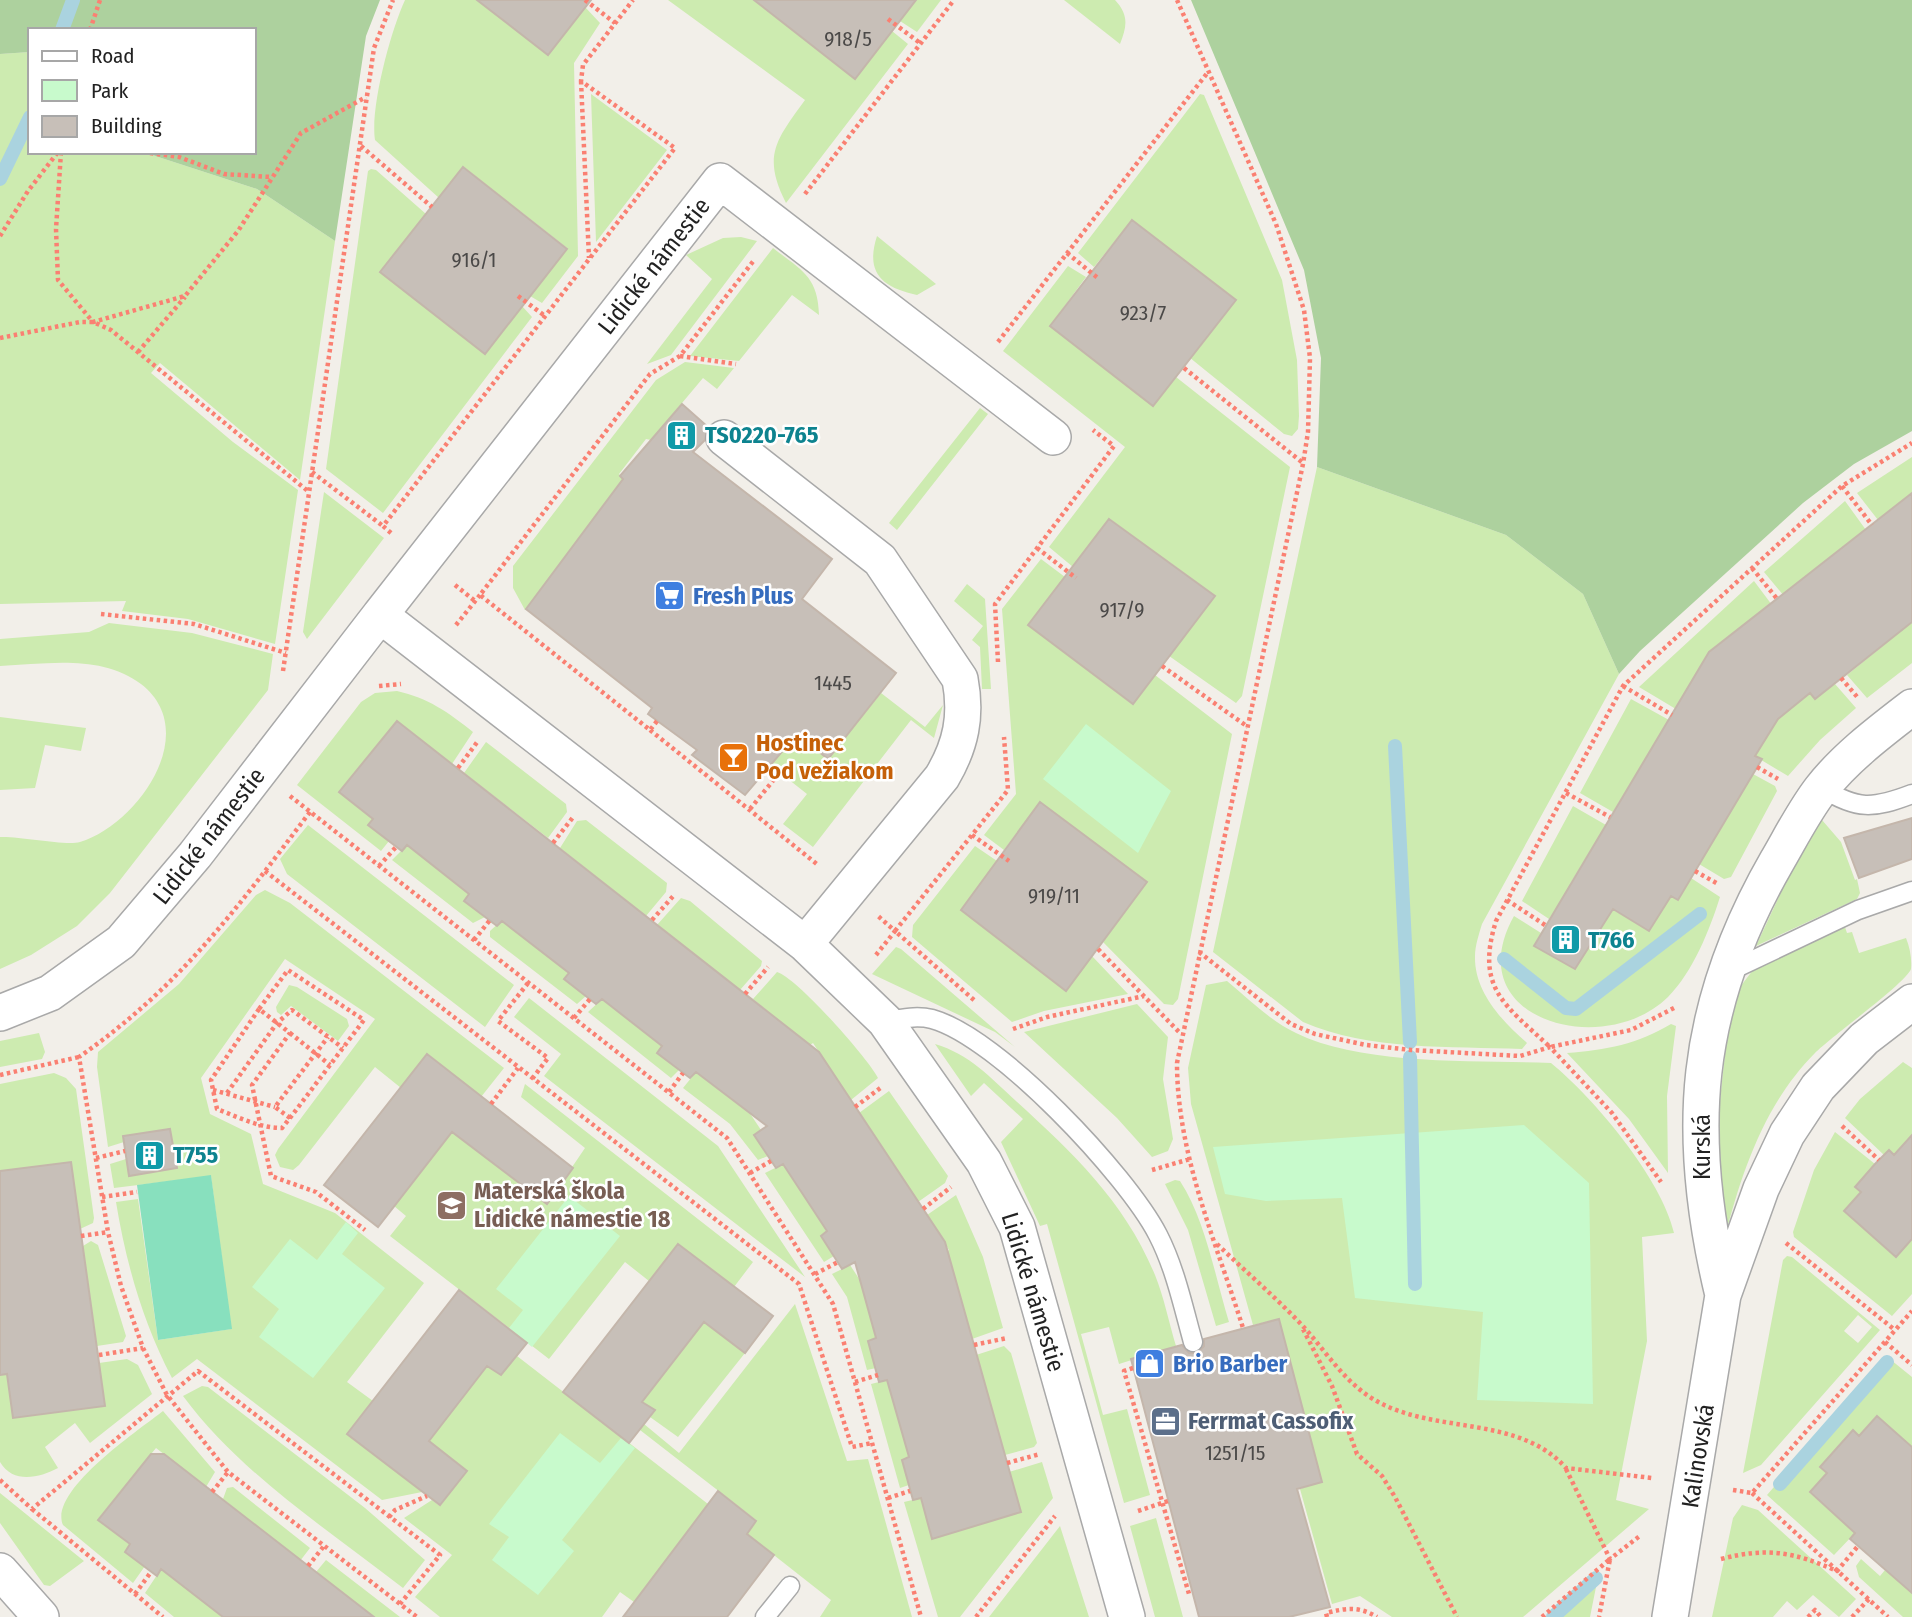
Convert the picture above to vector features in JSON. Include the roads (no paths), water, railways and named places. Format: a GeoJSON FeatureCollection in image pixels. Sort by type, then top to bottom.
{"type":"FeatureCollection","features":[{"type":"Feature","properties":{"kind":"street","name":"Lidické námestie"},"geometry":{"type":"LineString","coordinates":[[0,1013],[50,993],[121,942],[153,908],[720,181],[779,227],[1068,430]]}},
{"type":"Feature","properties":{"kind":"street"},"geometry":{"type":"LineString","coordinates":[[724,438],[880,560],[960,679],[963,725],[956,755],[942,777],[849,891],[790,951]]}},
{"type":"Feature","properties":{"kind":"street","name":"Lidické námestie"},"geometry":{"type":"LineString","coordinates":[[380,615],[790,951],[849,988],[885,1021],[984,1162],[1017,1227],[1127,1617]]}},
{"type":"Feature","properties":{"kind":"street","name":"Kurská"},"geometry":{"type":"LineString","coordinates":[[1723,1295],[1709,1240],[1701,1184],[1700,1128],[1709,1026],[1723,975],[1767,878],[1822,788],[1851,757],[1912,707]]}},
{"type":"Feature","properties":{"kind":"street"},"geometry":{"type":"LineString","coordinates":[[1723,1295],[1761,1189],[1787,1134],[1818,1087],[1840,1062],[1912,1002]]}},
{"type":"Feature","properties":{"kind":"street","name":"Kalinovská"},"geometry":{"type":"LineString","coordinates":[[1670,1617],[1723,1295]]}},
{"type":"Feature","properties":{"kind":"street"},"geometry":{"type":"LineString","coordinates":[[0,1571],[41,1617]]}},
{"type":"Feature","properties":{"kind":"lane"},"geometry":{"type":"LineString","coordinates":[[1822,788],[1847,803],[1868,806],[1912,793]]}},
{"type":"Feature","properties":{"kind":"lane"},"geometry":{"type":"LineString","coordinates":[[1723,975],[1858,910],[1912,891]]}},
{"type":"Feature","properties":{"kind":"lane"},"geometry":{"type":"LineString","coordinates":[[885,1021],[916,1016],[934,1020],[973,1040],[1082,1136],[1124,1182],[1158,1236],[1168,1259],[1193,1342]]}},
{"type":"Feature","properties":{"kind":"lane"},"geometry":{"type":"LineString","coordinates":[[765,1617],[790,1586]]}},
{"type":"Feature","properties":{"kind":"waterway"},"geometry":{"type":"LineString","coordinates":[[63,28],[73,0]]}},
{"type":"Feature","properties":{"kind":"waterway"},"geometry":{"type":"LineString","coordinates":[[0,179],[28,121]]}},
{"type":"Feature","properties":{"kind":"waterway"},"geometry":{"type":"LineString","coordinates":[[1395,746],[1410,1042]]}},
{"type":"Feature","properties":{"kind":"waterway"},"geometry":{"type":"LineString","coordinates":[[1504,959],[1566,1008],[1576,1009],[1700,914]]}},
{"type":"Feature","properties":{"kind":"waterway"},"geometry":{"type":"LineString","coordinates":[[1410,1057],[1415,1284]]}},
{"type":"Feature","properties":{"kind":"waterway"},"geometry":{"type":"LineString","coordinates":[[1780,1484],[1887,1362]]}},
{"type":"Feature","properties":{"kind":"waterway"},"geometry":{"type":"LineString","coordinates":[[1553,1617],[1596,1578]]}},
{"type":"Feature","properties":{"kind":"place","name":"TS0220-765"},"geometry":{"type":"Point","coordinates":[682,435]}},
{"type":"Feature","properties":{"kind":"place","name":"Fresh Plus"},"geometry":{"type":"Point","coordinates":[670,596]}},
{"type":"Feature","properties":{"kind":"place","name":"Hostinec Pod vežiakom"},"geometry":{"type":"Point","coordinates":[733,757]}},
{"type":"Feature","properties":{"kind":"place","name":"T766"},"geometry":{"type":"Point","coordinates":[1565,940]}},
{"type":"Feature","properties":{"kind":"place","name":"T755"},"geometry":{"type":"Point","coordinates":[150,1155]}},
{"type":"Feature","properties":{"kind":"place","name":"Materská škola Lidické námestie 18"},"geometry":{"type":"Point","coordinates":[451,1205]}},
{"type":"Feature","properties":{"kind":"place","name":"Brio Barber"},"geometry":{"type":"Point","coordinates":[1150,1364]}},
{"type":"Feature","properties":{"kind":"place","name":"Ferrmat Cassofix"},"geometry":{"type":"Point","coordinates":[1165,1421]}}]}
